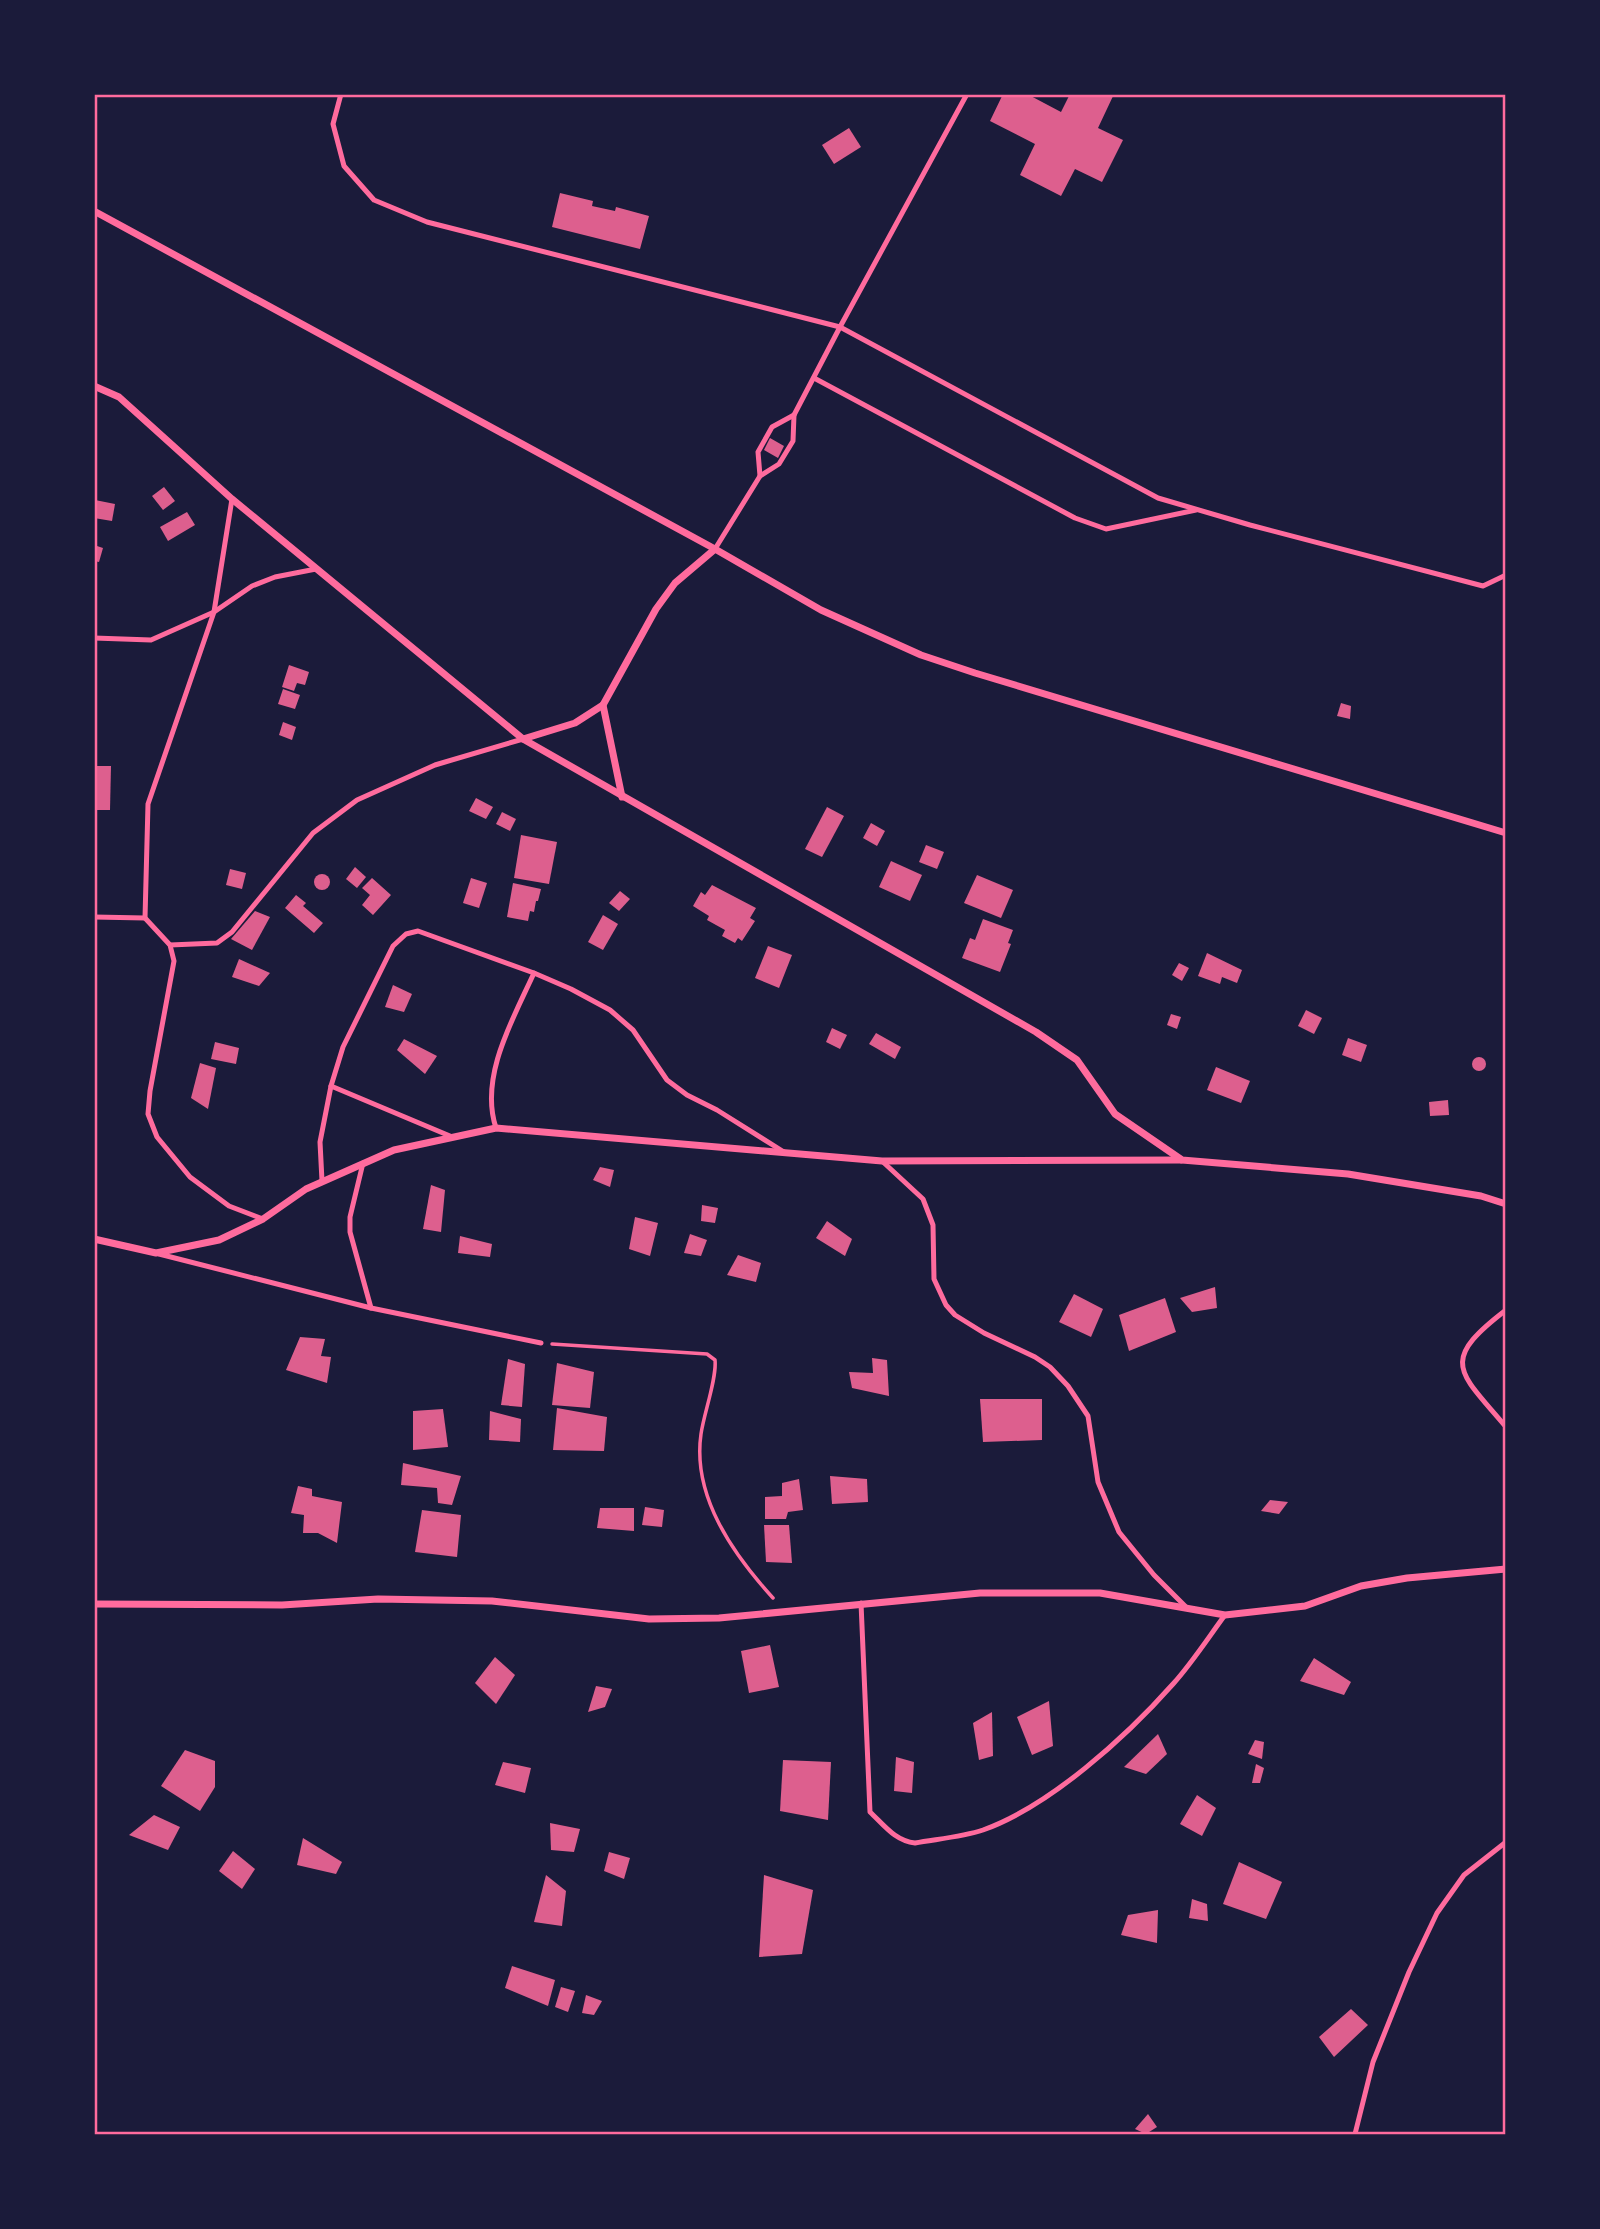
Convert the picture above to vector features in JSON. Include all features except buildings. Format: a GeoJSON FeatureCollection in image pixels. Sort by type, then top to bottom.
{"type":"FeatureCollection","features":[{"type":"Feature","properties":{"kind":"street"},"geometry":{"type":"LineString","coordinates":[[94,211],[715,549],[821,610],[921,655],[1506,833]]}},
{"type":"Feature","properties":{"kind":"street"},"geometry":{"type":"LineString","coordinates":[[94,386],[119,397],[233,499],[523,739],[1036,1032],[1077,1060],[1115,1114],[1182,1160]]}},
{"type":"Feature","properties":{"kind":"street"},"geometry":{"type":"LineString","coordinates":[[523,739],[575,723],[603,705],[656,609],[675,583],[715,549]]}},
{"type":"Feature","properties":{"kind":"street"},"geometry":{"type":"LineString","coordinates":[[603,705],[622,797]]}},
{"type":"Feature","properties":{"kind":"street"},"geometry":{"type":"LineString","coordinates":[[94,1239],[156,1253],[219,1240],[263,1219],[306,1189],[394,1150],[496,1128],[882,1161],[1182,1160],[1348,1174],[1481,1196],[1506,1204]]}},
{"type":"Feature","properties":{"kind":"street"},"geometry":{"type":"LineString","coordinates":[[94,1604],[282,1605],[378,1599],[492,1601],[649,1619],[719,1618],[980,1593],[1100,1593],[1225,1615],[1305,1605],[1361,1586],[1407,1578],[1506,1569]]}},
{"type":"Feature","properties":{"kind":"lane"},"geometry":{"type":"LineString","coordinates":[[341,94],[333,124],[344,166],[374,200],[427,222],[840,327],[1158,498],[1483,586],[1506,575]]}},
{"type":"Feature","properties":{"kind":"lane"},"geometry":{"type":"LineString","coordinates":[[715,549],[760,476],[779,464],[793,441],[794,415],[967,94]]}},
{"type":"Feature","properties":{"kind":"lane"},"geometry":{"type":"LineString","coordinates":[[814,378],[1075,518],[1106,529],[1199,510]]}},
{"type":"Feature","properties":{"kind":"lane"},"geometry":{"type":"LineString","coordinates":[[760,476],[758,452],[772,427],[794,415]]}},
{"type":"Feature","properties":{"kind":"lane"},"geometry":{"type":"LineString","coordinates":[[233,499],[214,612],[148,804],[145,918],[170,946],[174,961],[148,1114],[157,1137],[190,1177],[229,1206],[263,1219]]}},
{"type":"Feature","properties":{"kind":"lane"},"geometry":{"type":"LineString","coordinates":[[94,638],[151,640],[214,612],[251,586],[275,577],[318,568]]}},
{"type":"Feature","properties":{"kind":"lane"},"geometry":{"type":"LineString","coordinates":[[170,946],[217,943],[232,932],[313,833],[356,800],[435,765],[523,739]]}},
{"type":"Feature","properties":{"kind":"lane"},"geometry":{"type":"LineString","coordinates":[[94,917],[145,918]]}},
{"type":"Feature","properties":{"kind":"lane"},"geometry":{"type":"LineString","coordinates":[[322,1181],[320,1142],[331,1086],[343,1047],[393,946],[406,934],[418,931],[534,973],[610,1010],[633,1030],[667,1080],[687,1095],[717,1110],[786,1153]]}},
{"type":"Feature","properties":{"kind":"lane"},"geometry":{"type":"LineString","coordinates":[[496,1128],[490,1110],[491,1085],[512,1017],[534,973]]}},
{"type":"Feature","properties":{"kind":"lane"},"geometry":{"type":"LineString","coordinates":[[331,1086],[450,1136]]}},
{"type":"Feature","properties":{"kind":"lane"},"geometry":{"type":"LineString","coordinates":[[882,1161],[923,1199],[933,1225],[934,1279],[946,1305],[964,1321],[1050,1367],[1069,1386],[1087,1416],[1098,1482],[1119,1532],[1154,1575],[1188,1609]]}},
{"type":"Feature","properties":{"kind":"lane"},"geometry":{"type":"LineString","coordinates":[[363,1163],[350,1217],[350,1232],[371,1308]]}},
{"type":"Feature","properties":{"kind":"lane"},"geometry":{"type":"LineString","coordinates":[[156,1253],[371,1308],[541,1343]]}},
{"type":"Feature","properties":{"kind":"lane"},"geometry":{"type":"LineString","coordinates":[[1506,1310],[1478,1331],[1466,1346],[1462,1365],[1467,1382],[1506,1427]]}},
{"type":"Feature","properties":{"kind":"lane"},"geometry":{"type":"LineString","coordinates":[[860,1603],[870,1812],[895,1836],[904,1842],[915,1843],[982,1830],[1023,1811],[1049,1794],[1118,1738],[1174,1683],[1225,1615]]}},
{"type":"Feature","properties":{"kind":"lane"},"geometry":{"type":"LineString","coordinates":[[1355,2134],[1373,2062],[1409,1972],[1437,1913],[1464,1875],[1506,1842]]}},
{"type":"Feature","properties":{"kind":"path"},"geometry":{"type":"LineString","coordinates":[[541,1343],[707,1354],[715,1360],[716,1370],[701,1437],[702,1481],[718,1520],[736,1551],[752,1574],[786,1612]]}}]}
